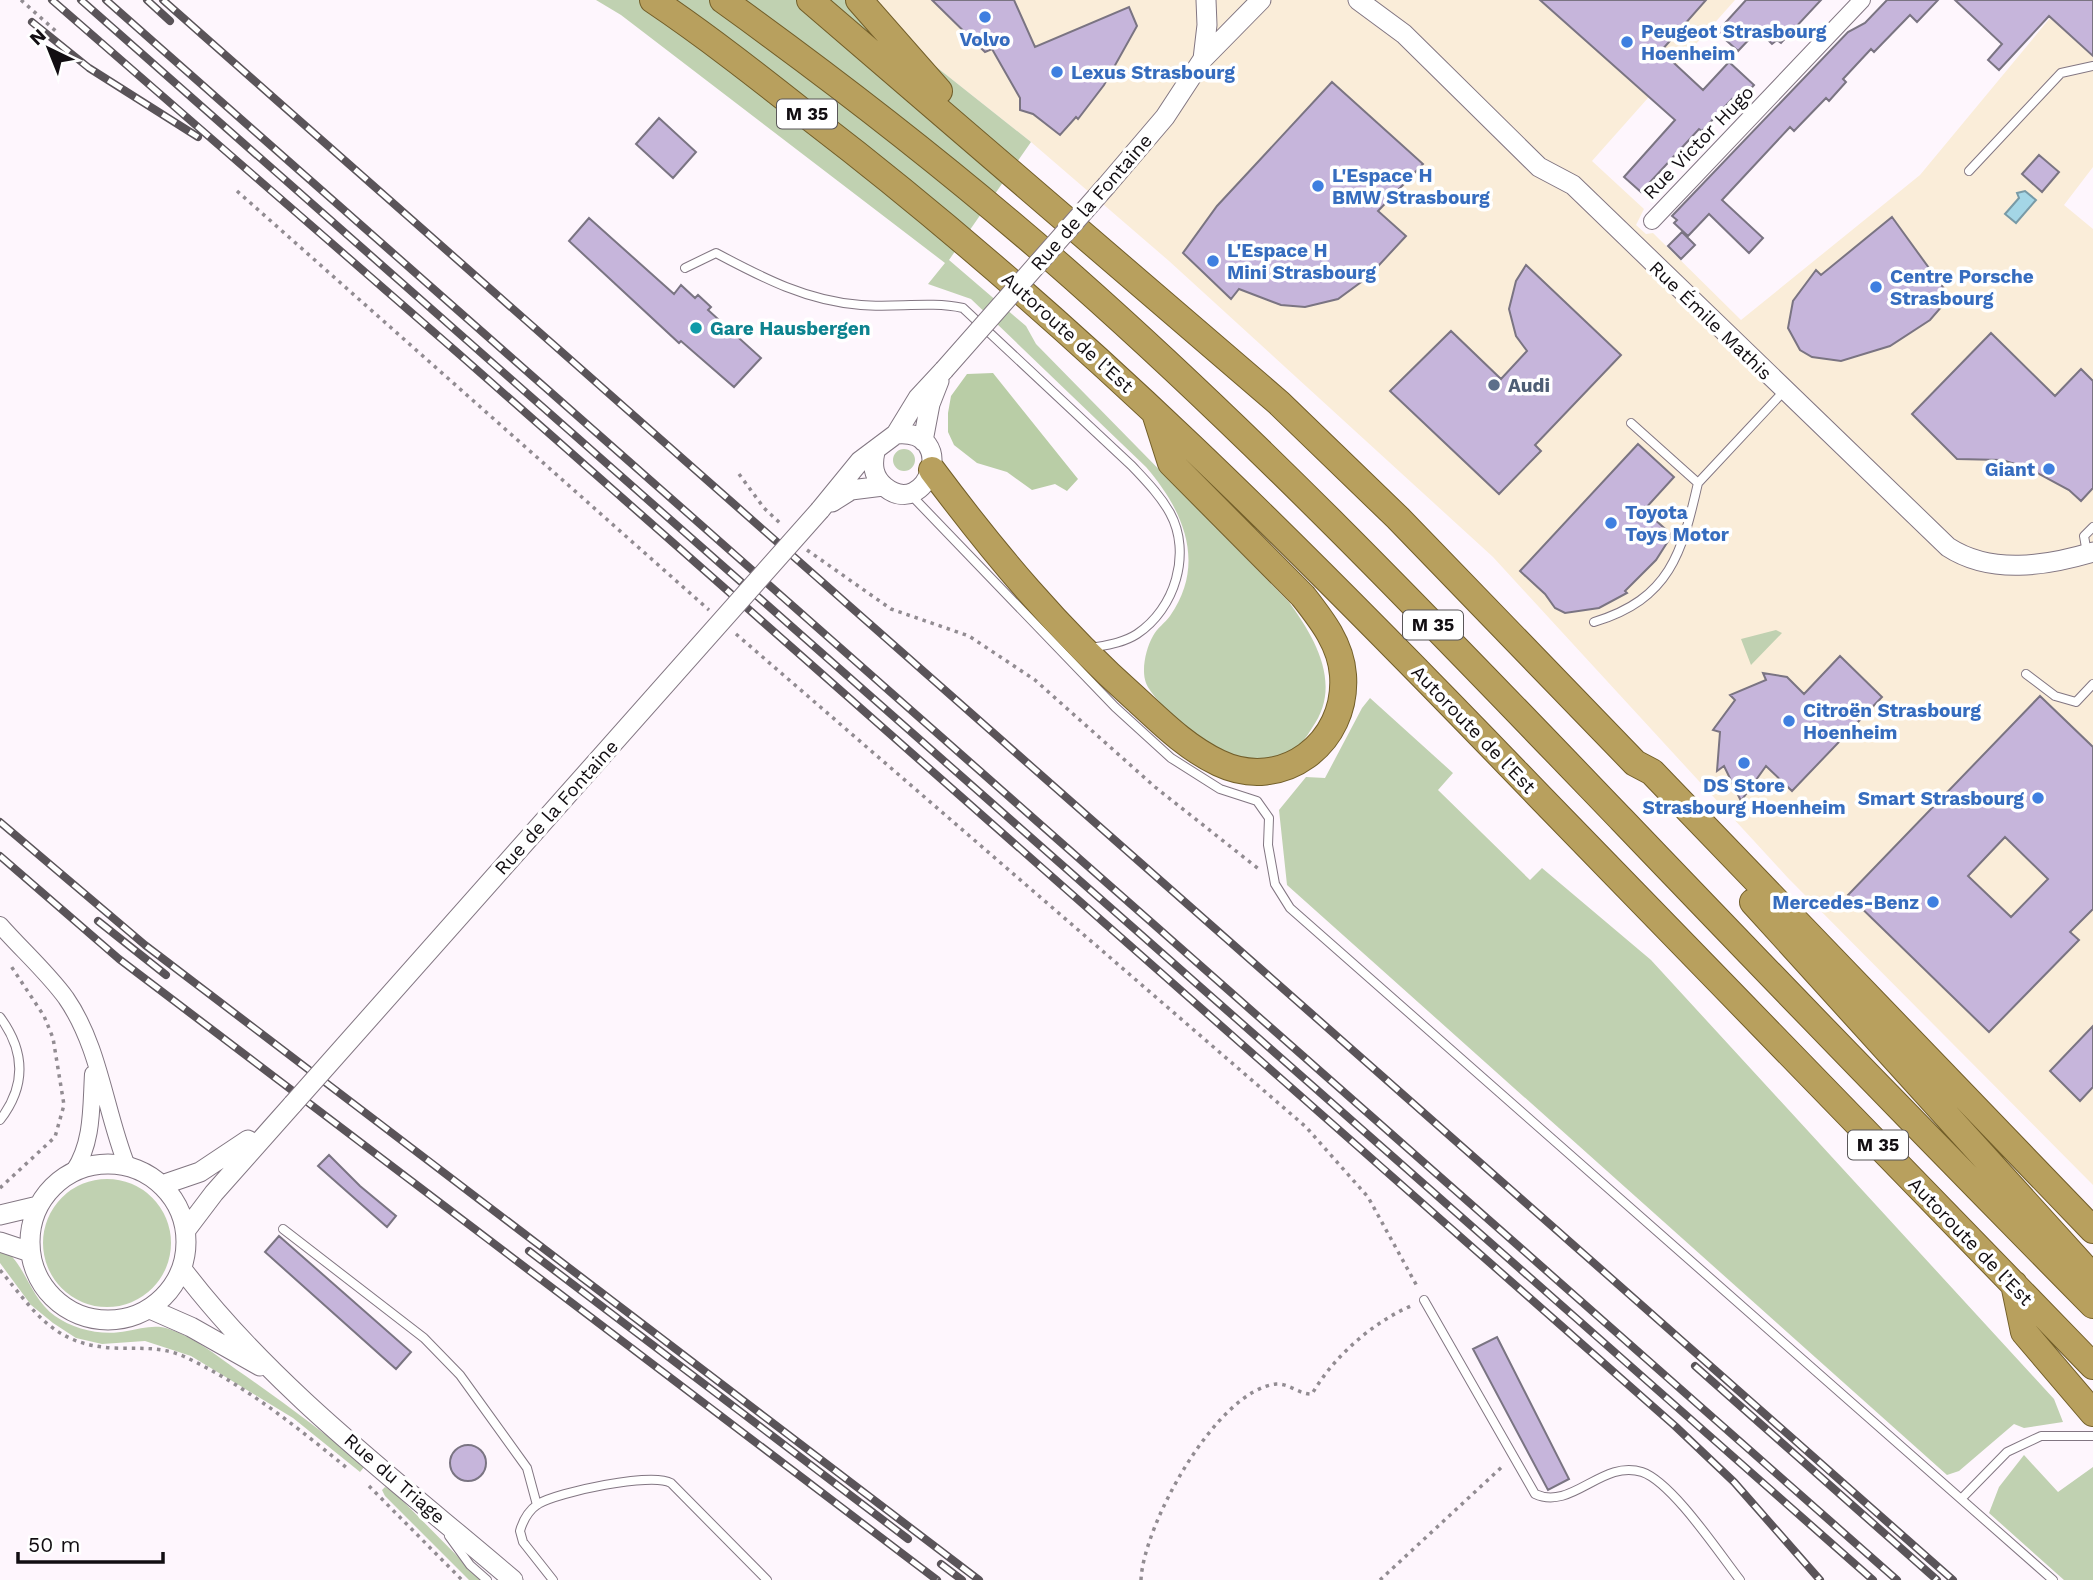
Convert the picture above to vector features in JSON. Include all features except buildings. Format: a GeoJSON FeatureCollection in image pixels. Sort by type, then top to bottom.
{"type":"FeatureCollection","features":[{"type":"Feature","properties":{"kind":"highway","name":"Autoroute de l’Est"},"geometry":{"type":"LineString","coordinates":[[653,0],[914,198],[1048,312],[1154,411],[1374,627],[2093,1366]]}},
{"type":"Feature","properties":{"kind":"highway","name":"M 35"},"geometry":{"type":"LineString","coordinates":[[723,0],[819,70],[979,197],[1075,279],[1195,390],[1423,615],[2093,1305]]}},
{"type":"Feature","properties":{"kind":"highway"},"geometry":{"type":"LineString","coordinates":[[810,0],[1333,453],[1635,762],[1652,772],[2093,1230]]}},
{"type":"Feature","properties":{"kind":"highway"},"geometry":{"type":"LineString","coordinates":[[859,0],[1004,166]]}},
{"type":"Feature","properties":{"kind":"highway"},"geometry":{"type":"LineString","coordinates":[[932,470],[1074,652],[1182,740],[1239,771],[1256,774],[1278,771],[1307,757],[1329,732],[1338,714],[1343,674],[1338,651],[1325,625],[1303,596],[1171,463],[1154,411]]}},
{"type":"Feature","properties":{"kind":"highway"},"geometry":{"type":"LineString","coordinates":[[1635,762],[1643,779],[2093,1277]]}},
{"type":"Feature","properties":{"kind":"highway"},"geometry":{"type":"LineString","coordinates":[[2014,1284],[2024,1332],[2093,1413]]}},
{"type":"Feature","properties":{"kind":"street","name":"Rue de la Fontaine"},"geometry":{"type":"LineString","coordinates":[[1203,59],[1208,25],[1206,0]]}},
{"type":"Feature","properties":{"kind":"street"},"geometry":{"type":"LineString","coordinates":[[1245,0],[1254,0]]}},
{"type":"Feature","properties":{"kind":"street","name":"Rue de la Fontaine"},"geometry":{"type":"LineString","coordinates":[[186,1230],[214,1193],[820,510],[860,461],[876,452],[880,444],[895,434],[918,398],[1165,117],[1203,59],[1261,0]]}},
{"type":"Feature","properties":{"kind":"street","name":"Rue Émile Mathis"},"geometry":{"type":"LineString","coordinates":[[1358,0],[1404,34],[1539,167],[1573,186],[1948,547],[1960,555],[1992,564],[2029,564],[2090,553]]}},
{"type":"Feature","properties":{"kind":"street","name":"Rue Victor Hugo"},"geometry":{"type":"LineString","coordinates":[[1652,221],[1862,0]]}},
{"type":"Feature","properties":{"kind":"street","name":"Rue de la Fontaine"},"geometry":{"type":"LineString","coordinates":[[932,470],[932,454],[923,441],[930,404],[944,370]]}},
{"type":"Feature","properties":{"kind":"street"},"geometry":{"type":"LineString","coordinates":[[895,434],[905,433],[923,441]]}},
{"type":"Feature","properties":{"kind":"street"},"geometry":{"type":"LineString","coordinates":[[876,452],[874,470],[883,486]]}},
{"type":"Feature","properties":{"kind":"street"},"geometry":{"type":"LineString","coordinates":[[909,493],[924,485],[932,470]]}},
{"type":"Feature","properties":{"kind":"street","name":"Rue de la Fontaine"},"geometry":{"type":"LineString","coordinates":[[820,510],[850,491],[883,486],[900,493],[909,493]]}},
{"type":"Feature","properties":{"kind":"street"},"geometry":{"type":"LineString","coordinates":[[0,925],[66,999],[94,1057],[117,1141],[127,1166]]}},
{"type":"Feature","properties":{"kind":"street"},"geometry":{"type":"LineString","coordinates":[[74,1171],[84,1156],[89,1135],[94,1057]]}},
{"type":"Feature","properties":{"kind":"street","name":"Rue de la Fontaine"},"geometry":{"type":"LineString","coordinates":[[162,1185],[200,1172],[231,1154],[293,1104]]}},
{"type":"Feature","properties":{"kind":"street"},"geometry":{"type":"LineString","coordinates":[[100,1164],[127,1166],[146,1173],[162,1185],[178,1205],[186,1230],[187,1249],[182,1269],[169,1292],[150,1309],[129,1318],[107,1321],[85,1318],[64,1308],[48,1293],[36,1274],[30,1252],[31,1228],[38,1206],[53,1186],[74,1171],[100,1164]]}},
{"type":"Feature","properties":{"kind":"street"},"geometry":{"type":"LineString","coordinates":[[0,1215],[38,1206]]}},
{"type":"Feature","properties":{"kind":"street"},"geometry":{"type":"LineString","coordinates":[[0,1242],[30,1252]]}},
{"type":"Feature","properties":{"kind":"street","name":"Rue du Triage"},"geometry":{"type":"LineString","coordinates":[[182,1269],[278,1376],[513,1580]]}},
{"type":"Feature","properties":{"kind":"street","name":"Rue du Triage"},"geometry":{"type":"LineString","coordinates":[[150,1309],[191,1327],[278,1376]]}},
{"type":"Feature","properties":{"kind":"lane"},"geometry":{"type":"LineString","coordinates":[[1969,171],[2061,73],[2093,66]]}},
{"type":"Feature","properties":{"kind":"lane"},"geometry":{"type":"LineString","coordinates":[[685,268],[716,253],[783,288],[827,301],[864,306],[937,303],[963,308],[1132,466],[1153,488],[1170,514],[1180,555],[1177,578],[1169,599],[1138,633],[1118,643],[1074,652]]}},
{"type":"Feature","properties":{"kind":"lane"},"geometry":{"type":"LineString","coordinates":[[1594,622],[1630,606],[1664,578],[1683,547],[1698,483],[1784,391]]}},
{"type":"Feature","properties":{"kind":"lane"},"geometry":{"type":"LineString","coordinates":[[1631,423],[1698,483]]}},
{"type":"Feature","properties":{"kind":"lane"},"geometry":{"type":"LineString","coordinates":[[909,493],[1074,652],[1115,707],[1171,758],[1220,789],[1257,801],[1269,818],[1268,845],[1273,878],[1290,908],[2053,1580]]}},
{"type":"Feature","properties":{"kind":"lane"},"geometry":{"type":"LineString","coordinates":[[2090,553],[2084,536],[2093,527]]}},
{"type":"Feature","properties":{"kind":"lane"},"geometry":{"type":"LineString","coordinates":[[2026,674],[2055,696],[2076,702],[2093,684]]}},
{"type":"Feature","properties":{"kind":"lane"},"geometry":{"type":"LineString","coordinates":[[0,1017],[14,1037],[20,1082],[9,1109],[0,1120]]}},
{"type":"Feature","properties":{"kind":"lane"},"geometry":{"type":"LineString","coordinates":[[283,1229],[424,1338],[460,1375],[527,1468],[537,1505]]}},
{"type":"Feature","properties":{"kind":"lane"},"geometry":{"type":"LineString","coordinates":[[1424,1300],[1530,1488],[1549,1499],[1620,1470],[1632,1470],[1653,1478],[1672,1495],[1740,1580]]}},
{"type":"Feature","properties":{"kind":"lane"},"geometry":{"type":"LineString","coordinates":[[1962,1498],[2007,1452],[2040,1436],[2093,1436]]}},
{"type":"Feature","properties":{"kind":"lane"},"geometry":{"type":"LineString","coordinates":[[553,1580],[523,1542],[520,1531],[523,1521],[537,1505],[568,1491],[654,1477],[664,1479],[767,1580]]}},
{"type":"Feature","properties":{"kind":"lane"},"geometry":{"type":"LineString","coordinates":[[428,1508],[470,1565],[487,1580]]}},
{"type":"Feature","properties":{"kind":"path"},"geometry":{"type":"LineString","coordinates":[[21,0],[60,34]]}},
{"type":"Feature","properties":{"kind":"path"},"geometry":{"type":"LineString","coordinates":[[237,191],[712,612]]}},
{"type":"Feature","properties":{"kind":"path"},"geometry":{"type":"LineString","coordinates":[[739,474],[764,508],[790,533]]}},
{"type":"Feature","properties":{"kind":"path"},"geometry":{"type":"LineString","coordinates":[[798,541],[891,609],[969,636],[1035,680],[1236,854],[1273,878]]}},
{"type":"Feature","properties":{"kind":"path"},"geometry":{"type":"LineString","coordinates":[[732,631],[1306,1127],[1368,1197],[1424,1300],[1382,1321],[1350,1348],[1327,1372],[1312,1394],[1276,1384],[1245,1398],[1228,1413],[1189,1461],[1172,1489],[1147,1543],[1140,1580]]}},
{"type":"Feature","properties":{"kind":"path"},"geometry":{"type":"LineString","coordinates":[[0,1188],[55,1136],[64,1105],[53,1038],[44,1016],[6,958]]}},
{"type":"Feature","properties":{"kind":"path"},"geometry":{"type":"LineString","coordinates":[[0,1270],[23,1302],[54,1331],[97,1347],[142,1347],[182,1356],[267,1406],[354,1473]]}},
{"type":"Feature","properties":{"kind":"path"},"geometry":{"type":"LineString","coordinates":[[1380,1580],[1513,1459]]}},
{"type":"Feature","properties":{"kind":"path"},"geometry":{"type":"LineString","coordinates":[[365,1482],[462,1580]]}},
{"type":"Feature","properties":{"kind":"shaded area"},"geometry":{"type":"Polygon","coordinates":[[[852,0],[1735,0],[1592,161],[1644,209],[1636,225],[1646,234],[1653,233],[1741,320],[1920,175],[2065,0],[2093,0],[2093,167],[2064,205],[2093,229],[2093,1185],[1788,878],[1493,557],[1169,261],[1031,142],[852,0]]]}},
{"type":"Feature","properties":{"kind":"green space"},"geometry":{"type":"Polygon","coordinates":[[[596,0],[852,0],[1031,142],[949,260],[1026,326],[1036,344],[1289,602],[1316,646],[1325,679],[1321,712],[1310,732],[1295,748],[1263,760],[1234,759],[1185,726],[1160,703],[1146,683],[1144,666],[1148,647],[1181,596],[1187,576],[1188,557],[1180,519],[1171,501],[1146,467],[971,299],[928,284],[945,263],[621,15],[596,0]]]}},
{"type":"Feature","properties":{"kind":"green space"},"geometry":{"type":"Polygon","coordinates":[[[993,373],[1078,479],[1067,491],[1055,484],[1032,490],[1007,472],[977,463],[954,445],[948,432],[951,396],[967,374],[993,373]]]}},
{"type":"Feature","properties":{"kind":"green space"},"geometry":{"type":"Polygon","coordinates":[[[904,449],[912,452],[915,460],[912,468],[904,471],[896,468],[893,460],[896,452],[904,449]]]}},
{"type":"Feature","properties":{"kind":"green space"},"geometry":{"type":"Polygon","coordinates":[[[1776,630],[1782,633],[1751,665],[1741,639],[1776,630]]]}},
{"type":"Feature","properties":{"kind":"green space"},"geometry":{"type":"Polygon","coordinates":[[[1370,698],[1453,773],[1438,790],[1530,880],[1542,868],[1651,960],[2054,1399],[2063,1422],[2024,1428],[2014,1424],[1959,1471],[1947,1475],[1287,885],[1279,810],[1306,777],[1325,778],[1370,698]]]}},
{"type":"Feature","properties":{"kind":"green space"},"geometry":{"type":"Polygon","coordinates":[[[107,1179],[131,1184],[152,1198],[166,1219],[171,1243],[166,1267],[152,1288],[131,1302],[107,1307],[83,1302],[62,1288],[48,1267],[43,1243],[48,1219],[62,1198],[83,1184],[107,1179]]]}},
{"type":"Feature","properties":{"kind":"green space"},"geometry":{"type":"Polygon","coordinates":[[[0,1248],[15,1260],[46,1308],[63,1321],[99,1332],[158,1327],[187,1337],[270,1393],[365,1466],[360,1472],[293,1418],[191,1356],[145,1341],[102,1344],[76,1338],[31,1305],[0,1263],[0,1248]]]}},
{"type":"Feature","properties":{"kind":"green space"},"geometry":{"type":"Polygon","coordinates":[[[2024,1455],[2058,1492],[2093,1467],[2093,1580],[2064,1580],[1989,1513],[1999,1487],[2024,1455]]]}},
{"type":"Feature","properties":{"kind":"green space"},"geometry":{"type":"Polygon","coordinates":[[[385,1487],[393,1491],[481,1580],[469,1580],[385,1496],[382,1490],[385,1487]]]}},
{"type":"Feature","properties":{"kind":"water"},"geometry":{"type":"Polygon","coordinates":[[[2025,191],[2036,200],[2016,223],[2005,214],[2019,198],[2017,193],[2025,191]]]}},
{"type":"Feature","properties":{"kind":"railway"},"geometry":{"type":"LineString","coordinates":[[52,0],[459,354],[1675,1426],[1734,1482],[1820,1580]]}},
{"type":"Feature","properties":{"kind":"railway"},"geometry":{"type":"LineString","coordinates":[[81,0],[1873,1580]]}},
{"type":"Feature","properties":{"kind":"railway"},"geometry":{"type":"LineString","coordinates":[[106,0],[1897,1580]]}},
{"type":"Feature","properties":{"kind":"railway"},"geometry":{"type":"LineString","coordinates":[[147,0],[170,21]]}},
{"type":"Feature","properties":{"kind":"railway"},"geometry":{"type":"LineString","coordinates":[[163,0],[1953,1580]]}},
{"type":"Feature","properties":{"kind":"railway"},"geometry":{"type":"LineString","coordinates":[[32,22],[89,68],[198,137]]}},
{"type":"Feature","properties":{"kind":"railway"},"geometry":{"type":"LineString","coordinates":[[0,822],[145,945],[979,1580]]}},
{"type":"Feature","properties":{"kind":"railway"},"geometry":{"type":"LineString","coordinates":[[0,856],[119,959],[937,1580]]}},
{"type":"Feature","properties":{"kind":"railway"},"geometry":{"type":"LineString","coordinates":[[98,921],[166,975]]}},
{"type":"Feature","properties":{"kind":"railway"},"geometry":{"type":"LineString","coordinates":[[529,1251],[908,1539]]}},
{"type":"Feature","properties":{"kind":"railway"},"geometry":{"type":"LineString","coordinates":[[1695,1366],[1937,1580]]}},
{"type":"Feature","properties":{"kind":"railway"},"geometry":{"type":"LineString","coordinates":[[941,1564],[962,1580]]}},
{"type":"Feature","properties":{"kind":"place","name":"Volvo"},"geometry":{"type":"Point","coordinates":[985,17]}},
{"type":"Feature","properties":{"kind":"place","name":"Peugeot Strasbourg Hoenheim"},"geometry":{"type":"Point","coordinates":[1627,42]}},
{"type":"Feature","properties":{"kind":"place","name":"Lexus Strasbourg"},"geometry":{"type":"Point","coordinates":[1057,72]}},
{"type":"Feature","properties":{"kind":"place","name":"L'Espace H BMW Strasbourg"},"geometry":{"type":"Point","coordinates":[1318,186]}},
{"type":"Feature","properties":{"kind":"place","name":"L'Espace H Mini Strasbourg"},"geometry":{"type":"Point","coordinates":[1213,261]}},
{"type":"Feature","properties":{"kind":"place","name":"Centre Porsche Strasbourg"},"geometry":{"type":"Point","coordinates":[1876,287]}},
{"type":"Feature","properties":{"kind":"place","name":"Gare Hausbergen"},"geometry":{"type":"Point","coordinates":[696,328]}},
{"type":"Feature","properties":{"kind":"place","name":"Audi"},"geometry":{"type":"Point","coordinates":[1494,385]}},
{"type":"Feature","properties":{"kind":"place","name":"Giant"},"geometry":{"type":"Point","coordinates":[2049,469]}},
{"type":"Feature","properties":{"kind":"place","name":"Toyota Toys Motor"},"geometry":{"type":"Point","coordinates":[1611,523]}},
{"type":"Feature","properties":{"kind":"place","name":"Citroën Strasbourg Hoenheim"},"geometry":{"type":"Point","coordinates":[1789,721]}},
{"type":"Feature","properties":{"kind":"place","name":"DS Store Strasbourg Hoenheim"},"geometry":{"type":"Point","coordinates":[1744,763]}},
{"type":"Feature","properties":{"kind":"place","name":"Smart Strasbourg"},"geometry":{"type":"Point","coordinates":[2038,798]}},
{"type":"Feature","properties":{"kind":"place","name":"Mercedes-Benz"},"geometry":{"type":"Point","coordinates":[1933,902]}}]}
